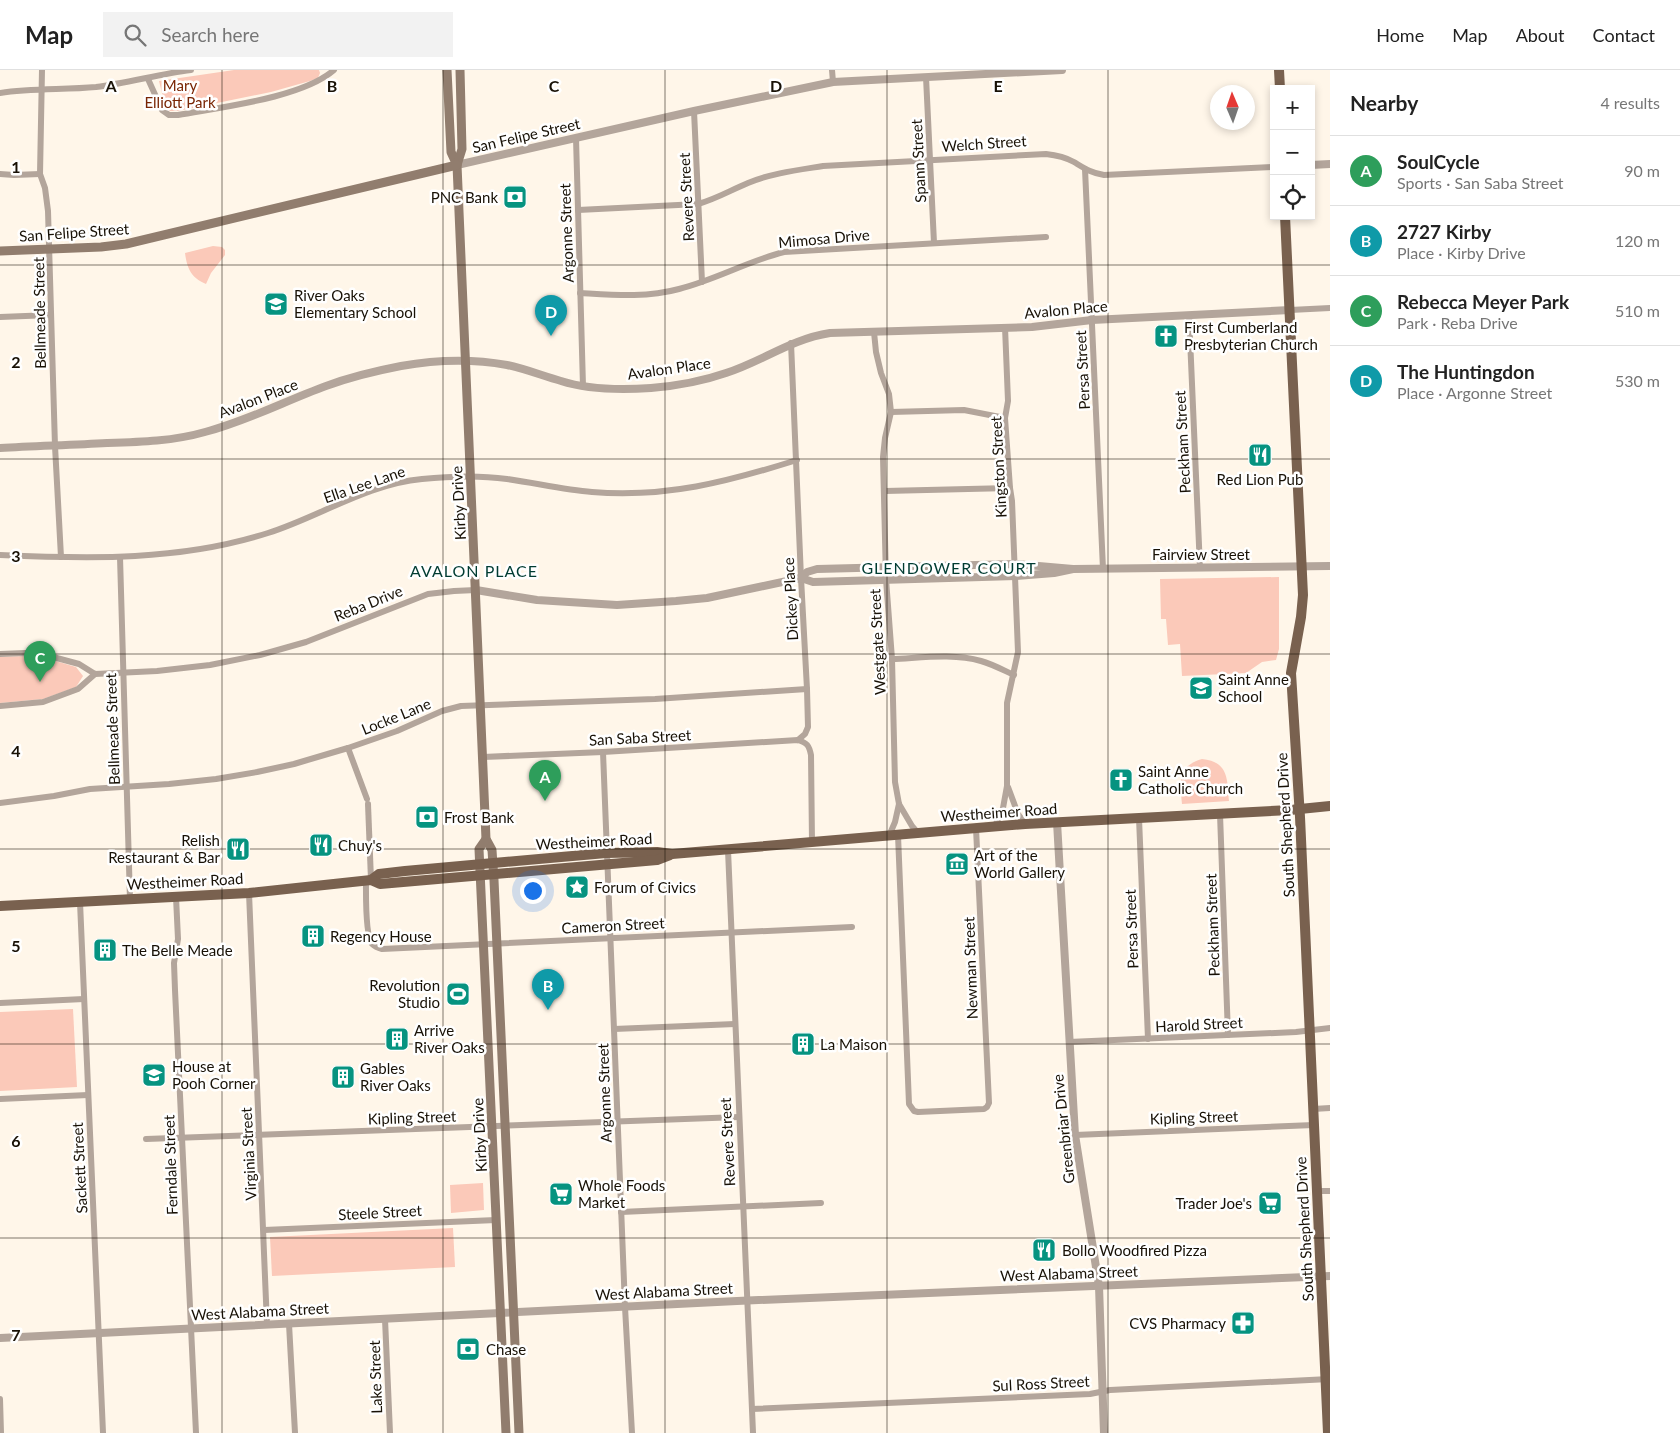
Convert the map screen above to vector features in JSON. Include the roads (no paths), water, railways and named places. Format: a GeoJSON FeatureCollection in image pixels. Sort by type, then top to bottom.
{"type":"FeatureCollection","features":[{"type":"Feature","properties":{"kind":"main road","name":"Kirby Drive"},"geometry":{"type":"LineString","coordinates":[[447,70],[451,152],[457,165]]}},
{"type":"Feature","properties":{"kind":"main road","name":"Kirby Drive"},"geometry":{"type":"LineString","coordinates":[[460,70],[462,149],[457,165],[465,361],[486,839],[492,850],[494,874],[519,1433]]}},
{"type":"Feature","properties":{"kind":"main road"},"geometry":{"type":"LineString","coordinates":[[1279,70],[1280,85]]}},
{"type":"Feature","properties":{"kind":"main road","name":"San Felipe Street"},"geometry":{"type":"LineString","coordinates":[[0,251],[101,247],[126,244],[457,165]]}},
{"type":"Feature","properties":{"kind":"main road","name":"South Shepherd Drive"},"geometry":{"type":"LineString","coordinates":[[1286,220],[1303,595],[1302,617],[1291,673],[1317,1191],[1325,1276],[1328,1433]]}},
{"type":"Feature","properties":{"kind":"main road","name":"Westheimer Road"},"geometry":{"type":"LineString","coordinates":[[0,906],[249,893],[368,880],[379,874],[396,872],[606,853],[656,852],[672,854],[995,826],[1299,810],[1330,806]]}},
{"type":"Feature","properties":{"kind":"main road","name":"Kirby Drive"},"geometry":{"type":"LineString","coordinates":[[486,839],[479,849],[479,864],[506,1433]]}},
{"type":"Feature","properties":{"kind":"main road","name":"Westheimer Road"},"geometry":{"type":"LineString","coordinates":[[368,880],[380,884],[657,860],[672,854]]}},
{"type":"Feature","properties":{"kind":"main road"},"geometry":{"type":"LineString","coordinates":[[496,1220],[502,1225],[510,1238]]}},
{"type":"Feature","properties":{"kind":"main road"},"geometry":{"type":"LineString","coordinates":[[505,1420],[518,1419]]}},
{"type":"Feature","properties":{"kind":"street","name":"Bellmeade Street"},"geometry":{"type":"LineString","coordinates":[[42,70],[40,174],[45,188],[48,211],[55,446],[61,557]]}},
{"type":"Feature","properties":{"kind":"street"},"geometry":{"type":"LineString","coordinates":[[0,93],[94,87],[191,70]]}},
{"type":"Feature","properties":{"kind":"street"},"geometry":{"type":"LineString","coordinates":[[148,79],[162,110],[169,115],[178,115],[289,92],[313,84],[325,78],[334,70]]}},
{"type":"Feature","properties":{"kind":"street"},"geometry":{"type":"LineString","coordinates":[[832,70],[833,82]]}},
{"type":"Feature","properties":{"kind":"street","name":"San Felipe Street"},"geometry":{"type":"LineString","coordinates":[[457,165],[833,82],[1062,70]]}},
{"type":"Feature","properties":{"kind":"street","name":"Spann Street"},"geometry":{"type":"LineString","coordinates":[[926,77],[934,242]]}},
{"type":"Feature","properties":{"kind":"street","name":"Revere Street"},"geometry":{"type":"LineString","coordinates":[[694,112],[702,282]]}},
{"type":"Feature","properties":{"kind":"street","name":"Argonne Street"},"geometry":{"type":"LineString","coordinates":[[576,138],[583,386]]}},
{"type":"Feature","properties":{"kind":"street","name":"Welch Street"},"geometry":{"type":"LineString","coordinates":[[578,210],[698,204],[716,199],[748,183],[795,170],[824,166],[1046,154],[1072,161],[1094,174],[1104,175],[1270,167]]}},
{"type":"Feature","properties":{"kind":"street"},"geometry":{"type":"LineString","coordinates":[[1315,165],[1330,164]]}},
{"type":"Feature","properties":{"kind":"street","name":"Persa Street"},"geometry":{"type":"LineString","coordinates":[[1085,169],[1103,569]]}},
{"type":"Feature","properties":{"kind":"street"},"geometry":{"type":"LineString","coordinates":[[0,174],[40,174]]}},
{"type":"Feature","properties":{"kind":"street","name":"Mimosa Drive"},"geometry":{"type":"LineString","coordinates":[[580,292],[619,295],[652,294],[702,282],[765,257],[784,252],[934,242],[1046,238]]}},
{"type":"Feature","properties":{"kind":"street"},"geometry":{"type":"LineString","coordinates":[[1290,310],[1330,308]]}},
{"type":"Feature","properties":{"kind":"street","name":"Avalon Place"},"geometry":{"type":"LineString","coordinates":[[0,448],[143,442],[204,433],[259,415],[350,378],[403,366],[480,361],[509,366],[583,386],[623,389],[652,388],[726,373],[759,360],[791,343],[830,333],[1032,327],[1092,320],[1290,310]]}},
{"type":"Feature","properties":{"kind":"street"},"geometry":{"type":"LineString","coordinates":[[0,317],[51,315]]}},
{"type":"Feature","properties":{"kind":"street","name":"Peckham Street"},"geometry":{"type":"LineString","coordinates":[[1189,315],[1200,568]]}},
{"type":"Feature","properties":{"kind":"street","name":"Kingston Street"},"geometry":{"type":"LineString","coordinates":[[1005,328],[1008,401],[1005,418],[1012,501],[1018,652],[1007,703],[1007,786]]}},
{"type":"Feature","properties":{"kind":"street","name":"Westgate Street"},"geometry":{"type":"LineString","coordinates":[[874,332],[876,352],[889,394],[891,412],[883,457],[886,579],[892,659],[895,782],[899,804],[894,836],[909,1104],[914,1111],[918,1112],[987,1107]]}},
{"type":"Feature","properties":{"kind":"street","name":"Dickey Place"},"geometry":{"type":"LineString","coordinates":[[791,343],[808,727],[805,734],[798,740]]}},
{"type":"Feature","properties":{"kind":"street"},"geometry":{"type":"LineString","coordinates":[[891,412],[964,410],[1005,418]]}},
{"type":"Feature","properties":{"kind":"street","name":"Ella Lee Lane"},"geometry":{"type":"LineString","coordinates":[[0,555],[120,557],[194,550],[240,541],[291,525],[356,497],[419,479],[470,475],[506,478],[591,492],[656,492],[717,483],[797,460]]}},
{"type":"Feature","properties":{"kind":"street"},"geometry":{"type":"LineString","coordinates":[[885,491],[1010,488]]}},
{"type":"Feature","properties":{"kind":"street","name":"Bellmeade Street"},"geometry":{"type":"LineString","coordinates":[[120,557],[130,900]]}},
{"type":"Feature","properties":{"kind":"street","name":"Fairview Street"},"geometry":{"type":"LineString","coordinates":[[886,566],[1015,564],[1073,569],[1103,569],[1330,566]]}},
{"type":"Feature","properties":{"kind":"street","name":"Reba Drive"},"geometry":{"type":"LineString","coordinates":[[0,654],[26,653],[53,657],[79,664],[95,674],[210,665],[260,655],[306,642],[428,594],[454,590],[476,590],[537,600],[617,605],[676,602],[707,598],[801,578],[808,572],[817,569],[886,566]]}},
{"type":"Feature","properties":{"kind":"street","name":"Fairview Street"},"geometry":{"type":"LineString","coordinates":[[886,579],[1016,576],[1054,573],[1073,569]]}},
{"type":"Feature","properties":{"kind":"street","name":"Reba Drive"},"geometry":{"type":"LineString","coordinates":[[801,578],[813,582],[886,579]]}},
{"type":"Feature","properties":{"kind":"street"},"geometry":{"type":"LineString","coordinates":[[892,659],[950,657],[970,659],[982,661],[1014,674]]}},
{"type":"Feature","properties":{"kind":"street"},"geometry":{"type":"LineString","coordinates":[[0,706],[43,702],[78,689],[95,674]]}},
{"type":"Feature","properties":{"kind":"street","name":"Locke Lane"},"geometry":{"type":"LineString","coordinates":[[0,803],[90,789],[179,783],[257,772],[294,764],[348,748],[397,731],[451,708],[480,704],[807,690]]}},
{"type":"Feature","properties":{"kind":"street"},"geometry":{"type":"LineString","coordinates":[[798,740],[810,746],[812,842]]}},
{"type":"Feature","properties":{"kind":"street","name":"San Saba Street"},"geometry":{"type":"LineString","coordinates":[[483,757],[798,740]]}},
{"type":"Feature","properties":{"kind":"street"},"geometry":{"type":"LineString","coordinates":[[348,748],[367,802],[368,880]]}},
{"type":"Feature","properties":{"kind":"street","name":"Argonne Street"},"geometry":{"type":"LineString","coordinates":[[603,752],[617,1122],[632,1433]]}},
{"type":"Feature","properties":{"kind":"street"},"geometry":{"type":"LineString","coordinates":[[1007,786],[1014,805],[1025,824]]}},
{"type":"Feature","properties":{"kind":"street"},"geometry":{"type":"LineString","coordinates":[[995,826],[1003,808],[1007,786]]}},
{"type":"Feature","properties":{"kind":"street","name":"Westgate Street"},"geometry":{"type":"LineString","coordinates":[[899,804],[918,833]]}},
{"type":"Feature","properties":{"kind":"street","name":"Peckham Street"},"geometry":{"type":"LineString","coordinates":[[1220,814],[1228,1035]]}},
{"type":"Feature","properties":{"kind":"street","name":"Persa Street"},"geometry":{"type":"LineString","coordinates":[[1139,818],[1148,1039]]}},
{"type":"Feature","properties":{"kind":"street","name":"Greenbriar Drive"},"geometry":{"type":"LineString","coordinates":[[1057,822],[1076,1135],[1099,1286],[1104,1433]]}},
{"type":"Feature","properties":{"kind":"street","name":"Newman Street"},"geometry":{"type":"LineString","coordinates":[[976,828],[989,1103],[987,1107]]}},
{"type":"Feature","properties":{"kind":"street","name":"Revere Street"},"geometry":{"type":"LineString","coordinates":[[728,850],[753,1433]]}},
{"type":"Feature","properties":{"kind":"street","name":"Cameron Street"},"geometry":{"type":"LineString","coordinates":[[368,880],[368,929],[371,943],[375,947],[382,949],[852,927]]}},
{"type":"Feature","properties":{"kind":"street","name":"Virginia Street"},"geometry":{"type":"LineString","coordinates":[[249,893],[267,1325]]}},
{"type":"Feature","properties":{"kind":"street","name":"Ferndale Street"},"geometry":{"type":"LineString","coordinates":[[176,897],[178,939],[174,963],[196,1433]]}},
{"type":"Feature","properties":{"kind":"street","name":"Sackett Street"},"geometry":{"type":"LineString","coordinates":[[80,902],[103,1433]]}},
{"type":"Feature","properties":{"kind":"street"},"geometry":{"type":"LineString","coordinates":[[0,1003],[84,999]]}},
{"type":"Feature","properties":{"kind":"street"},"geometry":{"type":"LineString","coordinates":[[614,1029],[734,1024]]}},
{"type":"Feature","properties":{"kind":"street","name":"Harold Street"},"geometry":{"type":"LineString","coordinates":[[1069,1042],[1228,1035],[1330,1028]]}},
{"type":"Feature","properties":{"kind":"street"},"geometry":{"type":"LineString","coordinates":[[0,1099],[88,1095]]}},
{"type":"Feature","properties":{"kind":"street"},"geometry":{"type":"LineString","coordinates":[[1313,1109],[1330,1108]]}},
{"type":"Feature","properties":{"kind":"street","name":"Kipling Street"},"geometry":{"type":"LineString","coordinates":[[146,1139],[739,1117]]}},
{"type":"Feature","properties":{"kind":"street","name":"Kipling Street"},"geometry":{"type":"LineString","coordinates":[[1076,1135],[1314,1125]]}},
{"type":"Feature","properties":{"kind":"street"},"geometry":{"type":"LineString","coordinates":[[1317,1191],[1330,1191]]}},
{"type":"Feature","properties":{"kind":"street"},"geometry":{"type":"LineString","coordinates":[[621,1212],[821,1203]]}},
{"type":"Feature","properties":{"kind":"street","name":"Steele Street"},"geometry":{"type":"LineString","coordinates":[[264,1230],[496,1220]]}},
{"type":"Feature","properties":{"kind":"street","name":"West Alabama Street"},"geometry":{"type":"LineString","coordinates":[[0,1338],[747,1300],[1325,1276]]}},
{"type":"Feature","properties":{"kind":"street","name":"Lake Street"},"geometry":{"type":"LineString","coordinates":[[385,1319],[390,1433]]}},
{"type":"Feature","properties":{"kind":"street"},"geometry":{"type":"LineString","coordinates":[[289,1324],[295,1433]]}},
{"type":"Feature","properties":{"kind":"street","name":"Sul Ross Street"},"geometry":{"type":"LineString","coordinates":[[752,1409],[1080,1395],[1110,1390],[1328,1379]]}},
{"type":"Feature","properties":{"kind":"street"},"geometry":{"type":"LineString","coordinates":[[0,1399],[1,1433]]}},
{"type":"Feature","properties":{"kind":"place","name":"PNC Bank"},"geometry":{"type":"Point","coordinates":[515,197]}},
{"type":"Feature","properties":{"kind":"place","name":"River Oaks Elementary School"},"geometry":{"type":"Point","coordinates":[276,304]}},
{"type":"Feature","properties":{"kind":"place","name":"The Huntingdon"},"geometry":{"type":"Point","coordinates":[551,336]}},
{"type":"Feature","properties":{"kind":"place","name":"First Cumberland Presbyterian Church"},"geometry":{"type":"Point","coordinates":[1166,336]}},
{"type":"Feature","properties":{"kind":"place","name":"Red Lion Pub"},"geometry":{"type":"Point","coordinates":[1260,455]}},
{"type":"Feature","properties":{"kind":"place","name":"Rebecca Meyer Park"},"geometry":{"type":"Point","coordinates":[40,682]}},
{"type":"Feature","properties":{"kind":"place","name":"Saint Anne School"},"geometry":{"type":"Point","coordinates":[1201,688]}},
{"type":"Feature","properties":{"kind":"place","name":"Saint Anne Catholic Church"},"geometry":{"type":"Point","coordinates":[1121,780]}},
{"type":"Feature","properties":{"kind":"place","name":"SoulCycle"},"geometry":{"type":"Point","coordinates":[545,801]}},
{"type":"Feature","properties":{"kind":"place","name":"Frost Bank"},"geometry":{"type":"Point","coordinates":[427,817]}},
{"type":"Feature","properties":{"kind":"place","name":"Chuy's"},"geometry":{"type":"Point","coordinates":[321,845]}},
{"type":"Feature","properties":{"kind":"place","name":"Relish Restaurant & Bar"},"geometry":{"type":"Point","coordinates":[238,849]}},
{"type":"Feature","properties":{"kind":"place","name":"Art of the World Gallery"},"geometry":{"type":"Point","coordinates":[957,864]}},
{"type":"Feature","properties":{"kind":"place","name":"Forum of Civics"},"geometry":{"type":"Point","coordinates":[577,887]}},
{"type":"Feature","properties":{"kind":"place","name":"Regency House"},"geometry":{"type":"Point","coordinates":[313,936]}},
{"type":"Feature","properties":{"kind":"place","name":"The Belle Meade"},"geometry":{"type":"Point","coordinates":[105,950]}},
{"type":"Feature","properties":{"kind":"place","name":"Revolution Studio"},"geometry":{"type":"Point","coordinates":[458,994]}},
{"type":"Feature","properties":{"kind":"place","name":"2727 Kirby"},"geometry":{"type":"Point","coordinates":[548,1010]}},
{"type":"Feature","properties":{"kind":"place","name":"Arrive River Oaks"},"geometry":{"type":"Point","coordinates":[397,1039]}},
{"type":"Feature","properties":{"kind":"place","name":"La Maison"},"geometry":{"type":"Point","coordinates":[803,1044]}},
{"type":"Feature","properties":{"kind":"place","name":"House at Pooh Corner"},"geometry":{"type":"Point","coordinates":[154,1075]}},
{"type":"Feature","properties":{"kind":"place","name":"Gables River Oaks"},"geometry":{"type":"Point","coordinates":[343,1077]}},
{"type":"Feature","properties":{"kind":"place","name":"Whole Foods Market"},"geometry":{"type":"Point","coordinates":[561,1194]}},
{"type":"Feature","properties":{"kind":"place","name":"Trader Joe's"},"geometry":{"type":"Point","coordinates":[1270,1203]}},
{"type":"Feature","properties":{"kind":"place","name":"Bollo Woodfired Pizza"},"geometry":{"type":"Point","coordinates":[1044,1250]}},
{"type":"Feature","properties":{"kind":"place","name":"CVS Pharmacy"},"geometry":{"type":"Point","coordinates":[1243,1323]}},
{"type":"Feature","properties":{"kind":"place","name":"Chase"},"geometry":{"type":"Point","coordinates":[468,1349]}},
{"type":"Feature","properties":{"kind":"district","name":"GLENDOWER COURT"},"geometry":{"type":"Point","coordinates":[949,567]}},
{"type":"Feature","properties":{"kind":"district","name":"AVALON PLACE"},"geometry":{"type":"Point","coordinates":[474,570]}},
{"type":"Feature","properties":{"kind":"park label","name":"Mary Elliott Park"},"geometry":{"type":"Point","coordinates":[180,94]}}]}
